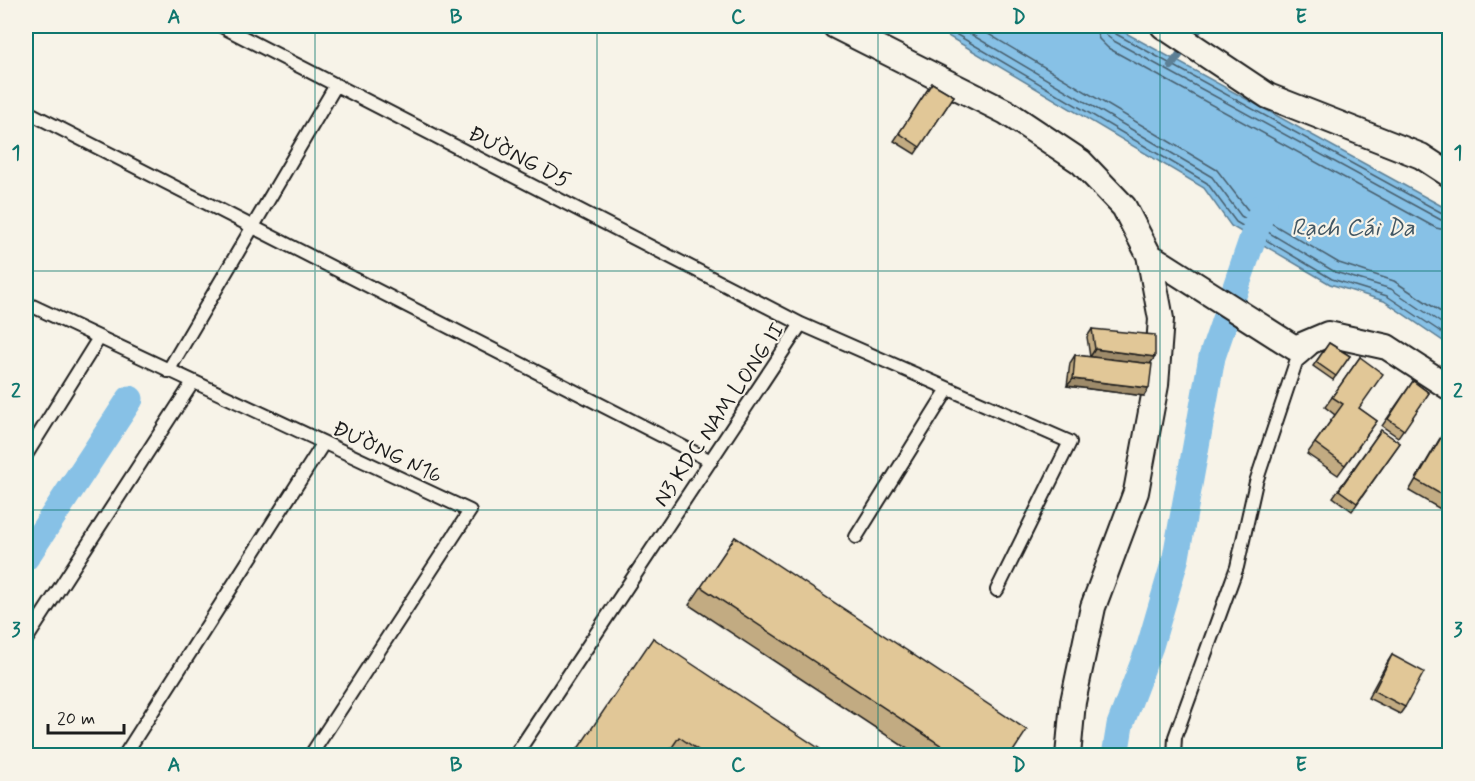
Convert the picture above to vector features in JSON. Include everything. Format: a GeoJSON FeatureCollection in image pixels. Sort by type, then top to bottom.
{"type":"FeatureCollection","features":[{"type":"Feature","properties":{"kind":"street"},"geometry":{"type":"LineString","coordinates":[[836,26],[1006,112],[1081,162],[1124,207],[1149,255],[1161,319],[1156,385],[1136,492],[1093,607],[1074,702],[1068,756]]}},
{"type":"Feature","properties":{"kind":"street"},"geometry":{"type":"LineString","coordinates":[[1162,26],[1268,96],[1421,156],[1449,175]]}},
{"type":"Feature","properties":{"kind":"street"},"geometry":{"type":"LineString","coordinates":[[1149,255],[1295,348],[1328,334],[1387,347],[1449,388]]}},
{"type":"Feature","properties":{"kind":"lane","name":"ĐƯỜNG D5"},"geometry":{"type":"LineString","coordinates":[[221,26],[801,324]]}},
{"type":"Feature","properties":{"kind":"lane"},"geometry":{"type":"LineString","coordinates":[[168,371],[336,85]]}},
{"type":"Feature","properties":{"kind":"lane"},"geometry":{"type":"LineString","coordinates":[[26,111],[711,461]]}},
{"type":"Feature","properties":{"kind":"lane","name":"ĐƯỜNG N16"},"geometry":{"type":"LineString","coordinates":[[26,303],[470,512],[310,756]]}},
{"type":"Feature","properties":{"kind":"lane","name":"N3 KDC NAM LONG II"},"geometry":{"type":"LineString","coordinates":[[515,756],[801,324],[1070,442],[997,590]]}},
{"type":"Feature","properties":{"kind":"lane"},"geometry":{"type":"LineString","coordinates":[[1174,756],[1176,737],[1237,567],[1256,482],[1296,362],[1328,334]]}},
{"type":"Feature","properties":{"kind":"lane"},"geometry":{"type":"LineString","coordinates":[[26,455],[99,338]]}},
{"type":"Feature","properties":{"kind":"lane"},"geometry":{"type":"LineString","coordinates":[[26,640],[193,382]]}},
{"type":"Feature","properties":{"kind":"lane"},"geometry":{"type":"LineString","coordinates":[[856,537],[948,389]]}},
{"type":"Feature","properties":{"kind":"lane"},"geometry":{"type":"LineString","coordinates":[[124,756],[323,444]]}},
{"type":"Feature","properties":{"kind":"water","name":"Rạch Cái Da"},"geometry":{"type":"Polygon","coordinates":[[[931,26],[1113,26],[1449,210],[1449,345],[1384,301],[1330,284],[1231,226],[1204,188],[931,26]]]}},
{"type":"Feature","properties":{"kind":"building"},"geometry":{"type":"Polygon","coordinates":[[[932,83],[954,96],[920,147],[899,133],[932,83]]]}},
{"type":"Feature","properties":{"kind":"building"},"geometry":{"type":"Polygon","coordinates":[[[1092,329],[1155,335],[1155,357],[1095,349],[1092,329]]]}},
{"type":"Feature","properties":{"kind":"building"},"geometry":{"type":"Polygon","coordinates":[[[1329,343],[1350,356],[1336,376],[1316,362],[1329,343]]]}},
{"type":"Feature","properties":{"kind":"building"},"geometry":{"type":"Polygon","coordinates":[[[1075,355],[1152,364],[1149,388],[1073,379],[1075,355]]]}},
{"type":"Feature","properties":{"kind":"building"},"geometry":{"type":"Polygon","coordinates":[[[1360,357],[1383,374],[1359,408],[1377,421],[1345,465],[1315,443],[1343,404],[1332,397],[1360,357]]]}},
{"type":"Feature","properties":{"kind":"building"},"geometry":{"type":"Polygon","coordinates":[[[1413,381],[1429,393],[1404,430],[1388,419],[1413,381]]]}},
{"type":"Feature","properties":{"kind":"building"},"geometry":{"type":"Polygon","coordinates":[[[1446,429],[1449,431],[1449,499],[1416,480],[1446,429]]]}},
{"type":"Feature","properties":{"kind":"building"},"geometry":{"type":"Polygon","coordinates":[[[1381,430],[1400,443],[1357,503],[1339,490],[1381,430]]]}},
{"type":"Feature","properties":{"kind":"building"},"geometry":{"type":"Polygon","coordinates":[[[735,537],[1027,730],[1010,756],[957,756],[701,587],[735,537]]]}},
{"type":"Feature","properties":{"kind":"building"},"geometry":{"type":"Polygon","coordinates":[[[653,638],[820,749],[816,756],[707,756],[679,737],[666,756],[573,756],[653,638]]]}},
{"type":"Feature","properties":{"kind":"building"},"geometry":{"type":"Polygon","coordinates":[[[1392,655],[1424,672],[1405,707],[1374,691],[1392,655]]]}},
{"type":"Feature","properties":{"kind":"waterway"},"geometry":{"type":"LineString","coordinates":[[1171,66],[1201,26]]}},
{"type":"Feature","properties":{"kind":"waterway"},"geometry":{"type":"LineString","coordinates":[[1115,756],[1120,725],[1150,646],[1176,557],[1212,357],[1264,205]]}},
{"type":"Feature","properties":{"kind":"waterway"},"geometry":{"type":"LineString","coordinates":[[26,557],[130,399]]}}]}
